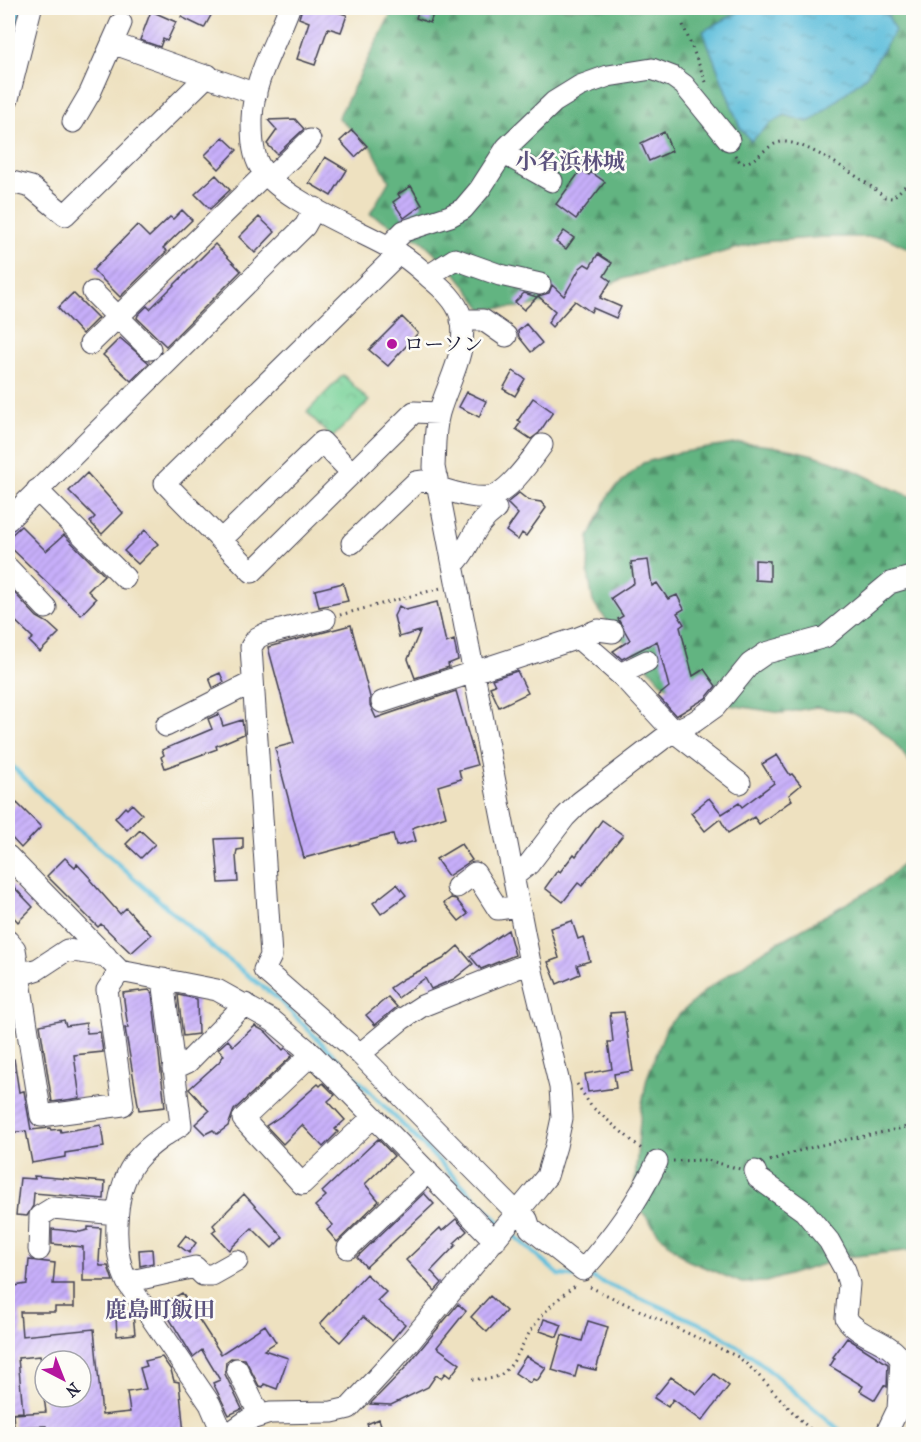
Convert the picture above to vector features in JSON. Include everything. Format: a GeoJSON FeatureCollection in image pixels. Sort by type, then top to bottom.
{"type":"FeatureCollection","features":[{"type":"Feature","properties":{"kind":"street"},"geometry":{"type":"LineString","coordinates":[[8,99],[31,8]]}},
{"type":"Feature","properties":{"kind":"street"},"geometry":{"type":"LineString","coordinates":[[163,979],[181,1125],[146,1149],[131,1167],[118,1194],[118,1264],[127,1282],[210,1404],[226,1434],[248,1420],[260,1416],[332,1412],[349,1408],[409,1343],[547,1176],[562,1118],[554,1064],[530,963],[438,483],[435,433],[439,413],[459,356],[463,330],[461,320],[449,297],[428,276],[394,250],[291,195],[267,176],[258,163],[253,146],[252,117],[256,94],[271,49],[289,8]]}},
{"type":"Feature","properties":{"kind":"street"},"geometry":{"type":"LineString","coordinates":[[73,122],[121,23]]}},
{"type":"Feature","properties":{"kind":"street"},"geometry":{"type":"LineString","coordinates":[[112,43],[208,75],[256,94]]}},
{"type":"Feature","properties":{"kind":"street"},"geometry":{"type":"LineString","coordinates":[[439,413],[414,412],[252,572],[165,483],[394,250],[404,231],[450,216],[463,208],[480,189],[503,153],[554,102],[580,86],[608,76],[652,69],[662,71],[684,85],[729,140]]}},
{"type":"Feature","properties":{"kind":"street"},"geometry":{"type":"LineString","coordinates":[[8,181],[31,187],[65,215],[208,75]]}},
{"type":"Feature","properties":{"kind":"street"},"geometry":{"type":"LineString","coordinates":[[90,344],[267,176],[310,140]]}},
{"type":"Feature","properties":{"kind":"street"},"geometry":{"type":"LineString","coordinates":[[503,153],[552,181]]}},
{"type":"Feature","properties":{"kind":"street"},"geometry":{"type":"LineString","coordinates":[[8,520],[305,226],[315,208]]}},
{"type":"Feature","properties":{"kind":"street"},"geometry":{"type":"LineString","coordinates":[[428,276],[455,259],[500,275],[540,284]]}},
{"type":"Feature","properties":{"kind":"street"},"geometry":{"type":"LineString","coordinates":[[93,292],[150,349]]}},
{"type":"Feature","properties":{"kind":"street"},"geometry":{"type":"LineString","coordinates":[[461,320],[483,320],[506,336]]}},
{"type":"Feature","properties":{"kind":"street"},"geometry":{"type":"LineString","coordinates":[[221,540],[321,442],[352,473]]}},
{"type":"Feature","properties":{"kind":"street"},"geometry":{"type":"LineString","coordinates":[[352,543],[416,482],[438,483],[476,497],[491,497],[526,467],[542,446]]}},
{"type":"Feature","properties":{"kind":"street"},"geometry":{"type":"LineString","coordinates":[[37,490],[125,578]]}},
{"type":"Feature","properties":{"kind":"street"},"geometry":{"type":"LineString","coordinates":[[456,574],[459,560],[476,527],[496,509]]}},
{"type":"Feature","properties":{"kind":"street"},"geometry":{"type":"LineString","coordinates":[[8,568],[46,608]]}},
{"type":"Feature","properties":{"kind":"street"},"geometry":{"type":"LineString","coordinates":[[514,876],[530,864],[565,817],[580,802],[673,731],[694,722],[715,707],[750,664],[766,653],[825,637],[890,583],[914,576]]}},
{"type":"Feature","properties":{"kind":"street"},"geometry":{"type":"LineString","coordinates":[[325,619],[257,638],[251,647],[271,956],[264,970],[360,1054],[517,1214],[527,1219],[530,1228],[584,1277],[619,1230],[641,1195],[657,1162]]}},
{"type":"Feature","properties":{"kind":"street"},"geometry":{"type":"LineString","coordinates":[[382,702],[598,630],[613,632]]}},
{"type":"Feature","properties":{"kind":"street"},"geometry":{"type":"LineString","coordinates":[[578,638],[620,674],[673,731],[740,783]]}},
{"type":"Feature","properties":{"kind":"street"},"geometry":{"type":"LineString","coordinates":[[620,674],[647,661]]}},
{"type":"Feature","properties":{"kind":"street"},"geometry":{"type":"LineString","coordinates":[[166,726],[253,681]]}},
{"type":"Feature","properties":{"kind":"street"},"geometry":{"type":"LineString","coordinates":[[8,856],[113,963]]}},
{"type":"Feature","properties":{"kind":"street"},"geometry":{"type":"LineString","coordinates":[[457,887],[475,873],[498,909],[519,906]]}},
{"type":"Feature","properties":{"kind":"street"},"geometry":{"type":"LineString","coordinates":[[8,941],[15,948],[13,977],[41,1116],[123,1105],[107,990],[113,963]]}},
{"type":"Feature","properties":{"kind":"street"},"geometry":{"type":"LineString","coordinates":[[13,977],[38,969],[67,950],[163,979],[217,990],[245,1005],[273,1021],[312,1054],[495,1241]]}},
{"type":"Feature","properties":{"kind":"street"},"geometry":{"type":"LineString","coordinates":[[360,1054],[402,1019],[422,1006],[530,963]]}},
{"type":"Feature","properties":{"kind":"street"},"geometry":{"type":"LineString","coordinates":[[173,1069],[188,1062],[245,1005]]}},
{"type":"Feature","properties":{"kind":"street"},"geometry":{"type":"LineString","coordinates":[[312,1054],[243,1119],[302,1184],[373,1117]]}},
{"type":"Feature","properties":{"kind":"street"},"geometry":{"type":"LineString","coordinates":[[348,1248],[428,1172]]}},
{"type":"Feature","properties":{"kind":"street"},"geometry":{"type":"LineString","coordinates":[[755,1172],[758,1178],[804,1210],[829,1241],[845,1270],[849,1284],[846,1318],[850,1324],[859,1332],[897,1353],[901,1360],[898,1410],[886,1434]]}},
{"type":"Feature","properties":{"kind":"street"},"geometry":{"type":"LineString","coordinates":[[39,1250],[40,1216],[53,1208],[117,1214]]}},
{"type":"Feature","properties":{"kind":"street"},"geometry":{"type":"LineString","coordinates":[[127,1282],[195,1268],[203,1275],[212,1275],[230,1268],[237,1261]]}},
{"type":"Feature","properties":{"kind":"street"},"geometry":{"type":"LineString","coordinates":[[237,1369],[260,1416]]}},
{"type":"Feature","properties":{"kind":"path"},"geometry":{"type":"LineString","coordinates":[[683,25],[708,88]]}},
{"type":"Feature","properties":{"kind":"path"},"geometry":{"type":"LineString","coordinates":[[729,140],[740,162],[745,164],[772,145],[791,143],[841,167],[885,197],[892,198],[899,194],[914,178]]}},
{"type":"Feature","properties":{"kind":"path"},"geometry":{"type":"LineString","coordinates":[[325,619],[456,574]]}},
{"type":"Feature","properties":{"kind":"path"},"geometry":{"type":"LineString","coordinates":[[554,1064],[567,1068],[591,1106],[657,1162],[707,1160],[755,1172],[765,1163],[805,1148],[914,1125]]}},
{"type":"Feature","properties":{"kind":"path"},"geometry":{"type":"LineString","coordinates":[[472,1379],[492,1378],[500,1375],[520,1352],[530,1331],[554,1302],[584,1277],[738,1357],[795,1416],[816,1434]]}},
{"type":"Feature","properties":{"kind":"green space"},"geometry":{"type":"Polygon","coordinates":[[[394,8],[913,8],[913,250],[884,237],[824,237],[761,242],[626,278],[572,298],[524,307],[483,309],[455,272],[422,241],[370,214],[389,181],[372,148],[338,118],[394,8]]]}},
{"type":"Feature","properties":{"kind":"green space"},"geometry":{"type":"Polygon","coordinates":[[[343,375],[369,401],[332,438],[307,412],[343,375]]]}},
{"type":"Feature","properties":{"kind":"green space"},"geometry":{"type":"Polygon","coordinates":[[[740,443],[787,449],[820,457],[913,497],[913,766],[893,741],[872,722],[850,712],[816,707],[782,713],[709,702],[663,684],[610,625],[593,602],[588,572],[589,537],[610,493],[643,463],[677,453],[740,443]]]}},
{"type":"Feature","properties":{"kind":"green space"},"geometry":{"type":"Polygon","coordinates":[[[913,844],[913,1250],[846,1257],[766,1282],[742,1283],[687,1260],[659,1234],[642,1211],[634,1192],[641,1109],[647,1078],[667,1026],[707,989],[768,948],[881,884],[907,860],[913,844]]]}},
{"type":"Feature","properties":{"kind":"water"},"geometry":{"type":"Polygon","coordinates":[[[746,8],[874,8],[888,15],[895,31],[866,76],[814,119],[807,122],[785,115],[771,123],[751,141],[740,128],[703,31],[746,8]]]}},
{"type":"Feature","properties":{"kind":"building"},"geometry":{"type":"Polygon","coordinates":[[[186,8],[215,8],[204,28],[181,17],[186,8]]]}},
{"type":"Feature","properties":{"kind":"building"},"geometry":{"type":"Polygon","coordinates":[[[302,8],[325,8],[347,15],[341,32],[328,28],[315,65],[297,59],[309,22],[299,18],[302,8]]]}},
{"type":"Feature","properties":{"kind":"building"},"geometry":{"type":"Polygon","coordinates":[[[419,8],[434,11],[430,23],[416,18],[419,8]]]}},
{"type":"Feature","properties":{"kind":"building"},"geometry":{"type":"Polygon","coordinates":[[[151,11],[176,22],[167,41],[163,39],[160,47],[140,40],[151,11]]]}},
{"type":"Feature","properties":{"kind":"building"},"geometry":{"type":"Polygon","coordinates":[[[295,119],[304,129],[277,154],[267,144],[277,130],[268,120],[295,119]]]}},
{"type":"Feature","properties":{"kind":"building"},"geometry":{"type":"Polygon","coordinates":[[[352,130],[367,146],[355,157],[340,141],[352,130]]]}},
{"type":"Feature","properties":{"kind":"building"},"geometry":{"type":"Polygon","coordinates":[[[664,132],[672,151],[649,161],[641,143],[664,132]]]}},
{"type":"Feature","properties":{"kind":"building"},"geometry":{"type":"Polygon","coordinates":[[[223,137],[237,150],[219,169],[205,155],[223,137]]]}},
{"type":"Feature","properties":{"kind":"building"},"geometry":{"type":"Polygon","coordinates":[[[325,157],[347,170],[331,196],[309,183],[325,157]]]}},
{"type":"Feature","properties":{"kind":"building"},"geometry":{"type":"Polygon","coordinates":[[[581,170],[589,175],[591,172],[605,182],[576,219],[556,204],[581,170]]]}},
{"type":"Feature","properties":{"kind":"building"},"geometry":{"type":"Polygon","coordinates":[[[216,175],[230,190],[210,209],[195,194],[216,175]]]}},
{"type":"Feature","properties":{"kind":"building"},"geometry":{"type":"Polygon","coordinates":[[[411,186],[422,205],[404,218],[393,202],[400,197],[398,194],[411,186]]]}},
{"type":"Feature","properties":{"kind":"building"},"geometry":{"type":"Polygon","coordinates":[[[182,210],[192,220],[163,248],[167,251],[120,297],[93,270],[137,225],[149,237],[170,217],[173,219],[182,210]]]}},
{"type":"Feature","properties":{"kind":"building"},"geometry":{"type":"Polygon","coordinates":[[[259,217],[275,232],[255,253],[239,237],[259,217]]]}},
{"type":"Feature","properties":{"kind":"building"},"geometry":{"type":"Polygon","coordinates":[[[564,231],[574,238],[566,249],[556,242],[564,231]]]}},
{"type":"Feature","properties":{"kind":"building"},"geometry":{"type":"Polygon","coordinates":[[[215,244],[241,271],[166,346],[137,318],[138,315],[147,306],[150,309],[215,244]]]}},
{"type":"Feature","properties":{"kind":"building"},"geometry":{"type":"Polygon","coordinates":[[[598,254],[612,263],[604,276],[611,281],[600,298],[621,307],[616,318],[593,308],[591,312],[575,301],[552,327],[548,323],[555,311],[538,296],[549,293],[552,285],[564,296],[580,268],[585,264],[590,267],[598,254]]]}},
{"type":"Feature","properties":{"kind":"building"},"geometry":{"type":"Polygon","coordinates":[[[73,293],[98,318],[82,334],[58,308],[73,293]]]}},
{"type":"Feature","properties":{"kind":"building"},"geometry":{"type":"Polygon","coordinates":[[[524,293],[537,297],[524,310],[515,302],[524,293]]]}},
{"type":"Feature","properties":{"kind":"building","name":"ローソン"},"geometry":{"type":"Polygon","coordinates":[[[402,317],[418,333],[388,366],[369,350],[402,317]]]}},
{"type":"Feature","properties":{"kind":"building"},"geometry":{"type":"Polygon","coordinates":[[[526,324],[542,343],[531,352],[519,337],[518,331],[526,324]]]}},
{"type":"Feature","properties":{"kind":"building"},"geometry":{"type":"Polygon","coordinates":[[[120,338],[149,363],[131,381],[103,355],[120,338]]]}},
{"type":"Feature","properties":{"kind":"building"},"geometry":{"type":"Polygon","coordinates":[[[513,371],[525,379],[515,396],[503,389],[513,371]]]}},
{"type":"Feature","properties":{"kind":"building"},"geometry":{"type":"Polygon","coordinates":[[[467,392],[486,401],[479,417],[459,407],[467,392]]]}},
{"type":"Feature","properties":{"kind":"building"},"geometry":{"type":"Polygon","coordinates":[[[533,398],[553,412],[539,433],[531,439],[516,429],[521,422],[518,420],[533,398]]]}},
{"type":"Feature","properties":{"kind":"building"},"geometry":{"type":"Polygon","coordinates":[[[87,473],[123,513],[102,534],[90,522],[95,517],[69,491],[87,473]]]}},
{"type":"Feature","properties":{"kind":"building"},"geometry":{"type":"Polygon","coordinates":[[[519,493],[528,500],[541,502],[546,508],[526,536],[522,533],[518,540],[506,531],[518,514],[507,503],[519,493]]]}},
{"type":"Feature","properties":{"kind":"building"},"geometry":{"type":"Polygon","coordinates":[[[21,526],[46,551],[64,535],[104,575],[88,591],[96,599],[81,615],[8,545],[8,538],[21,526]]]}},
{"type":"Feature","properties":{"kind":"building"},"geometry":{"type":"Polygon","coordinates":[[[145,530],[158,544],[138,564],[124,551],[145,530]]]}},
{"type":"Feature","properties":{"kind":"building"},"geometry":{"type":"Polygon","coordinates":[[[648,560],[652,586],[657,583],[668,599],[677,595],[684,609],[677,613],[684,624],[680,627],[693,676],[704,669],[716,686],[706,698],[676,716],[658,696],[669,687],[657,641],[622,659],[613,651],[630,640],[618,619],[623,616],[611,598],[634,583],[631,562],[648,560]]]}},
{"type":"Feature","properties":{"kind":"building"},"geometry":{"type":"Polygon","coordinates":[[[755,560],[770,561],[770,581],[755,580],[755,560]]]}},
{"type":"Feature","properties":{"kind":"building"},"geometry":{"type":"Polygon","coordinates":[[[343,583],[348,601],[319,607],[315,590],[343,583]]]}},
{"type":"Feature","properties":{"kind":"building"},"geometry":{"type":"Polygon","coordinates":[[[8,586],[37,617],[59,633],[40,652],[29,641],[33,638],[8,614],[8,586]]]}},
{"type":"Feature","properties":{"kind":"building"},"geometry":{"type":"Polygon","coordinates":[[[437,602],[446,643],[454,640],[458,660],[448,664],[449,667],[415,678],[408,659],[420,631],[399,637],[394,616],[399,606],[406,610],[437,602]]]}},
{"type":"Feature","properties":{"kind":"building"},"geometry":{"type":"Polygon","coordinates":[[[351,625],[370,697],[370,705],[376,718],[456,691],[477,765],[459,770],[461,779],[438,786],[446,816],[412,828],[416,841],[396,846],[393,834],[304,858],[275,748],[294,743],[268,647],[351,625]]]}},
{"type":"Feature","properties":{"kind":"building"},"geometry":{"type":"Polygon","coordinates":[[[517,671],[528,693],[499,707],[490,687],[495,685],[492,679],[517,671]]]}},
{"type":"Feature","properties":{"kind":"building"},"geometry":{"type":"Polygon","coordinates":[[[220,673],[224,682],[213,688],[209,678],[220,673]]]}},
{"type":"Feature","properties":{"kind":"building"},"geometry":{"type":"Polygon","coordinates":[[[219,714],[223,726],[242,720],[244,734],[216,746],[217,749],[165,768],[161,757],[164,755],[162,750],[212,729],[208,719],[219,714]]]}},
{"type":"Feature","properties":{"kind":"building"},"geometry":{"type":"Polygon","coordinates":[[[777,755],[790,775],[792,774],[801,785],[789,795],[792,800],[759,824],[754,817],[728,833],[720,819],[705,831],[691,813],[709,798],[722,814],[739,803],[742,807],[774,783],[762,764],[777,755]]]}},
{"type":"Feature","properties":{"kind":"building"},"geometry":{"type":"Polygon","coordinates":[[[17,803],[41,827],[21,848],[8,834],[8,812],[17,803]]]}},
{"type":"Feature","properties":{"kind":"building"},"geometry":{"type":"Polygon","coordinates":[[[132,804],[142,814],[127,830],[115,818],[125,807],[127,809],[132,804]]]}},
{"type":"Feature","properties":{"kind":"building"},"geometry":{"type":"Polygon","coordinates":[[[602,820],[623,835],[582,886],[578,883],[563,902],[545,888],[558,870],[560,872],[574,854],[576,856],[602,820]]]}},
{"type":"Feature","properties":{"kind":"building"},"geometry":{"type":"Polygon","coordinates":[[[140,830],[155,844],[141,858],[126,844],[140,830]]]}},
{"type":"Feature","properties":{"kind":"building"},"geometry":{"type":"Polygon","coordinates":[[[243,838],[243,849],[237,850],[236,856],[238,882],[219,883],[215,839],[243,838]]]}},
{"type":"Feature","properties":{"kind":"building"},"geometry":{"type":"Polygon","coordinates":[[[461,844],[472,860],[448,876],[436,859],[461,844]]]}},
{"type":"Feature","properties":{"kind":"building"},"geometry":{"type":"Polygon","coordinates":[[[65,858],[75,867],[77,864],[120,914],[126,908],[151,935],[131,953],[101,924],[98,927],[47,876],[65,858]]]}},
{"type":"Feature","properties":{"kind":"building"},"geometry":{"type":"Polygon","coordinates":[[[8,881],[33,907],[18,922],[8,911],[8,881]]]}},
{"type":"Feature","properties":{"kind":"building"},"geometry":{"type":"Polygon","coordinates":[[[397,884],[406,895],[381,914],[373,903],[397,884]]]}},
{"type":"Feature","properties":{"kind":"building"},"geometry":{"type":"Polygon","coordinates":[[[451,898],[456,899],[468,914],[459,921],[444,903],[451,898]]]}},
{"type":"Feature","properties":{"kind":"building"},"geometry":{"type":"Polygon","coordinates":[[[572,921],[578,939],[583,937],[590,961],[577,965],[580,974],[557,984],[548,962],[559,958],[550,928],[572,921]]]}},
{"type":"Feature","properties":{"kind":"building"},"geometry":{"type":"Polygon","coordinates":[[[508,930],[515,955],[481,969],[470,956],[508,930]]]}},
{"type":"Feature","properties":{"kind":"building"},"geometry":{"type":"Polygon","coordinates":[[[458,946],[473,964],[454,979],[431,989],[425,978],[398,998],[390,988],[443,959],[458,946]]]}},
{"type":"Feature","properties":{"kind":"building"},"geometry":{"type":"Polygon","coordinates":[[[149,990],[152,993],[165,1107],[139,1110],[125,1028],[128,1028],[123,993],[149,990]]]}},
{"type":"Feature","properties":{"kind":"building"},"geometry":{"type":"Polygon","coordinates":[[[178,995],[197,999],[198,1034],[183,1036],[178,995]]]}},
{"type":"Feature","properties":{"kind":"building"},"geometry":{"type":"Polygon","coordinates":[[[388,997],[397,1007],[375,1025],[366,1015],[388,997]]]}},
{"type":"Feature","properties":{"kind":"building"},"geometry":{"type":"Polygon","coordinates":[[[624,1012],[633,1071],[614,1074],[616,1088],[588,1092],[585,1074],[612,1069],[608,1042],[613,1042],[610,1013],[624,1012]]]}},
{"type":"Feature","properties":{"kind":"building"},"geometry":{"type":"Polygon","coordinates":[[[64,1020],[66,1026],[86,1023],[87,1033],[100,1032],[103,1052],[74,1055],[80,1098],[52,1102],[40,1025],[64,1020]]]}},
{"type":"Feature","properties":{"kind":"building"},"geometry":{"type":"Polygon","coordinates":[[[255,1026],[266,1032],[283,1050],[285,1048],[293,1055],[234,1110],[228,1126],[217,1134],[213,1130],[205,1134],[195,1124],[209,1111],[189,1089],[219,1062],[224,1055],[218,1049],[228,1040],[233,1046],[255,1026]]]}},
{"type":"Feature","properties":{"kind":"building"},"geometry":{"type":"Polygon","coordinates":[[[8,1059],[14,1059],[19,1092],[24,1091],[31,1130],[50,1128],[51,1130],[60,1129],[61,1132],[101,1125],[104,1147],[65,1153],[65,1157],[32,1163],[26,1131],[8,1133],[8,1059]]]}},
{"type":"Feature","properties":{"kind":"building"},"geometry":{"type":"Polygon","coordinates":[[[323,1083],[335,1095],[328,1101],[345,1120],[335,1129],[338,1132],[323,1147],[302,1125],[283,1144],[266,1126],[284,1114],[318,1084],[320,1086],[323,1083]]]}},
{"type":"Feature","properties":{"kind":"building"},"geometry":{"type":"Polygon","coordinates":[[[378,1139],[394,1156],[365,1184],[379,1201],[337,1242],[327,1230],[333,1225],[315,1206],[326,1196],[322,1192],[378,1139]]]}},
{"type":"Feature","properties":{"kind":"building"},"geometry":{"type":"Polygon","coordinates":[[[34,1176],[105,1182],[104,1199],[34,1193],[33,1206],[27,1216],[16,1215],[20,1178],[35,1179],[34,1176]]]}},
{"type":"Feature","properties":{"kind":"building"},"geometry":{"type":"Polygon","coordinates":[[[424,1193],[434,1204],[366,1267],[357,1257],[424,1193]]]}},
{"type":"Feature","properties":{"kind":"building"},"geometry":{"type":"Polygon","coordinates":[[[244,1194],[283,1237],[272,1248],[252,1228],[229,1250],[212,1232],[216,1229],[213,1225],[244,1194]]]}},
{"type":"Feature","properties":{"kind":"building"},"geometry":{"type":"Polygon","coordinates":[[[456,1219],[467,1231],[431,1271],[442,1283],[435,1291],[406,1260],[440,1228],[442,1231],[456,1219]]]}},
{"type":"Feature","properties":{"kind":"building"},"geometry":{"type":"Polygon","coordinates":[[[88,1227],[101,1228],[99,1262],[100,1266],[108,1266],[113,1281],[83,1281],[83,1247],[52,1244],[52,1229],[80,1232],[88,1230],[88,1227]]]}},
{"type":"Feature","properties":{"kind":"building"},"geometry":{"type":"Polygon","coordinates":[[[186,1235],[196,1243],[189,1253],[178,1245],[186,1235]]]}},
{"type":"Feature","properties":{"kind":"building"},"geometry":{"type":"Polygon","coordinates":[[[152,1249],[153,1263],[140,1266],[139,1250],[152,1249]]]}},
{"type":"Feature","properties":{"kind":"building"},"geometry":{"type":"Polygon","coordinates":[[[29,1260],[55,1263],[53,1284],[74,1284],[74,1307],[55,1307],[55,1312],[20,1312],[22,1336],[94,1329],[102,1415],[130,1412],[127,1392],[146,1389],[140,1368],[147,1366],[145,1361],[162,1357],[171,1370],[174,1381],[179,1382],[184,1434],[47,1434],[46,1426],[14,1427],[13,1414],[46,1412],[46,1409],[93,1409],[93,1349],[33,1349],[33,1357],[18,1358],[23,1412],[8,1413],[8,1287],[27,1284],[29,1260]]]}},
{"type":"Feature","properties":{"kind":"building"},"geometry":{"type":"Polygon","coordinates":[[[366,1274],[386,1292],[377,1301],[405,1324],[392,1340],[363,1317],[340,1342],[320,1324],[366,1274]]]}},
{"type":"Feature","properties":{"kind":"building"},"geometry":{"type":"Polygon","coordinates":[[[182,1293],[221,1354],[265,1325],[276,1342],[264,1350],[288,1358],[277,1389],[264,1384],[263,1387],[259,1386],[245,1359],[231,1358],[226,1362],[225,1374],[242,1409],[229,1415],[213,1383],[220,1380],[202,1350],[193,1357],[161,1305],[182,1293]]]}},
{"type":"Feature","properties":{"kind":"building"},"geometry":{"type":"Polygon","coordinates":[[[490,1296],[506,1311],[487,1332],[471,1317],[490,1296]]]}},
{"type":"Feature","properties":{"kind":"building"},"geometry":{"type":"Polygon","coordinates":[[[458,1304],[466,1311],[437,1347],[460,1364],[450,1377],[445,1373],[441,1378],[436,1375],[428,1387],[391,1405],[370,1404],[405,1368],[458,1304]]]}},
{"type":"Feature","properties":{"kind":"building"},"geometry":{"type":"Polygon","coordinates":[[[133,1314],[135,1334],[117,1336],[116,1316],[133,1314]]]}},
{"type":"Feature","properties":{"kind":"building"},"geometry":{"type":"Polygon","coordinates":[[[544,1319],[562,1325],[557,1337],[540,1331],[544,1319]]]}},
{"type":"Feature","properties":{"kind":"building"},"geometry":{"type":"Polygon","coordinates":[[[588,1321],[608,1327],[596,1370],[578,1366],[575,1377],[552,1370],[562,1335],[582,1341],[588,1321]]]}},
{"type":"Feature","properties":{"kind":"building"},"geometry":{"type":"Polygon","coordinates":[[[847,1338],[888,1364],[887,1387],[884,1385],[875,1400],[860,1391],[863,1386],[830,1366],[835,1358],[833,1357],[847,1338]]]}},
{"type":"Feature","properties":{"kind":"building"},"geometry":{"type":"Polygon","coordinates":[[[526,1356],[546,1368],[537,1381],[533,1379],[530,1383],[515,1373],[526,1356]]]}},
{"type":"Feature","properties":{"kind":"building"},"geometry":{"type":"Polygon","coordinates":[[[714,1374],[729,1386],[702,1421],[673,1399],[668,1407],[654,1398],[671,1377],[697,1394],[714,1374]]]}},
{"type":"Feature","properties":{"kind":"building"},"geometry":{"type":"Polygon","coordinates":[[[379,1419],[384,1434],[371,1434],[367,1424],[379,1419]]]}},
{"type":"Feature","properties":{"kind":"waterway"},"geometry":{"type":"LineString","coordinates":[[8,58],[17,8]]}},
{"type":"Feature","properties":{"kind":"waterway"},"geometry":{"type":"LineString","coordinates":[[8,762],[50,804],[213,948],[277,998],[500,1223]]}},
{"type":"Feature","properties":{"kind":"waterway"},"geometry":{"type":"LineString","coordinates":[[509,1231],[559,1275],[593,1278],[710,1328],[752,1356],[844,1434]]}},
{"type":"Feature","properties":{"kind":"place","name":"ローソン"},"geometry":{"type":"Point","coordinates":[392,344]}},
{"type":"Feature","properties":{"kind":"district","name":"小名浜林城"},"geometry":{"type":"Point","coordinates":[570,161]}},
{"type":"Feature","properties":{"kind":"district","name":"鹿島町飯田"},"geometry":{"type":"Point","coordinates":[160,1309]}}]}
